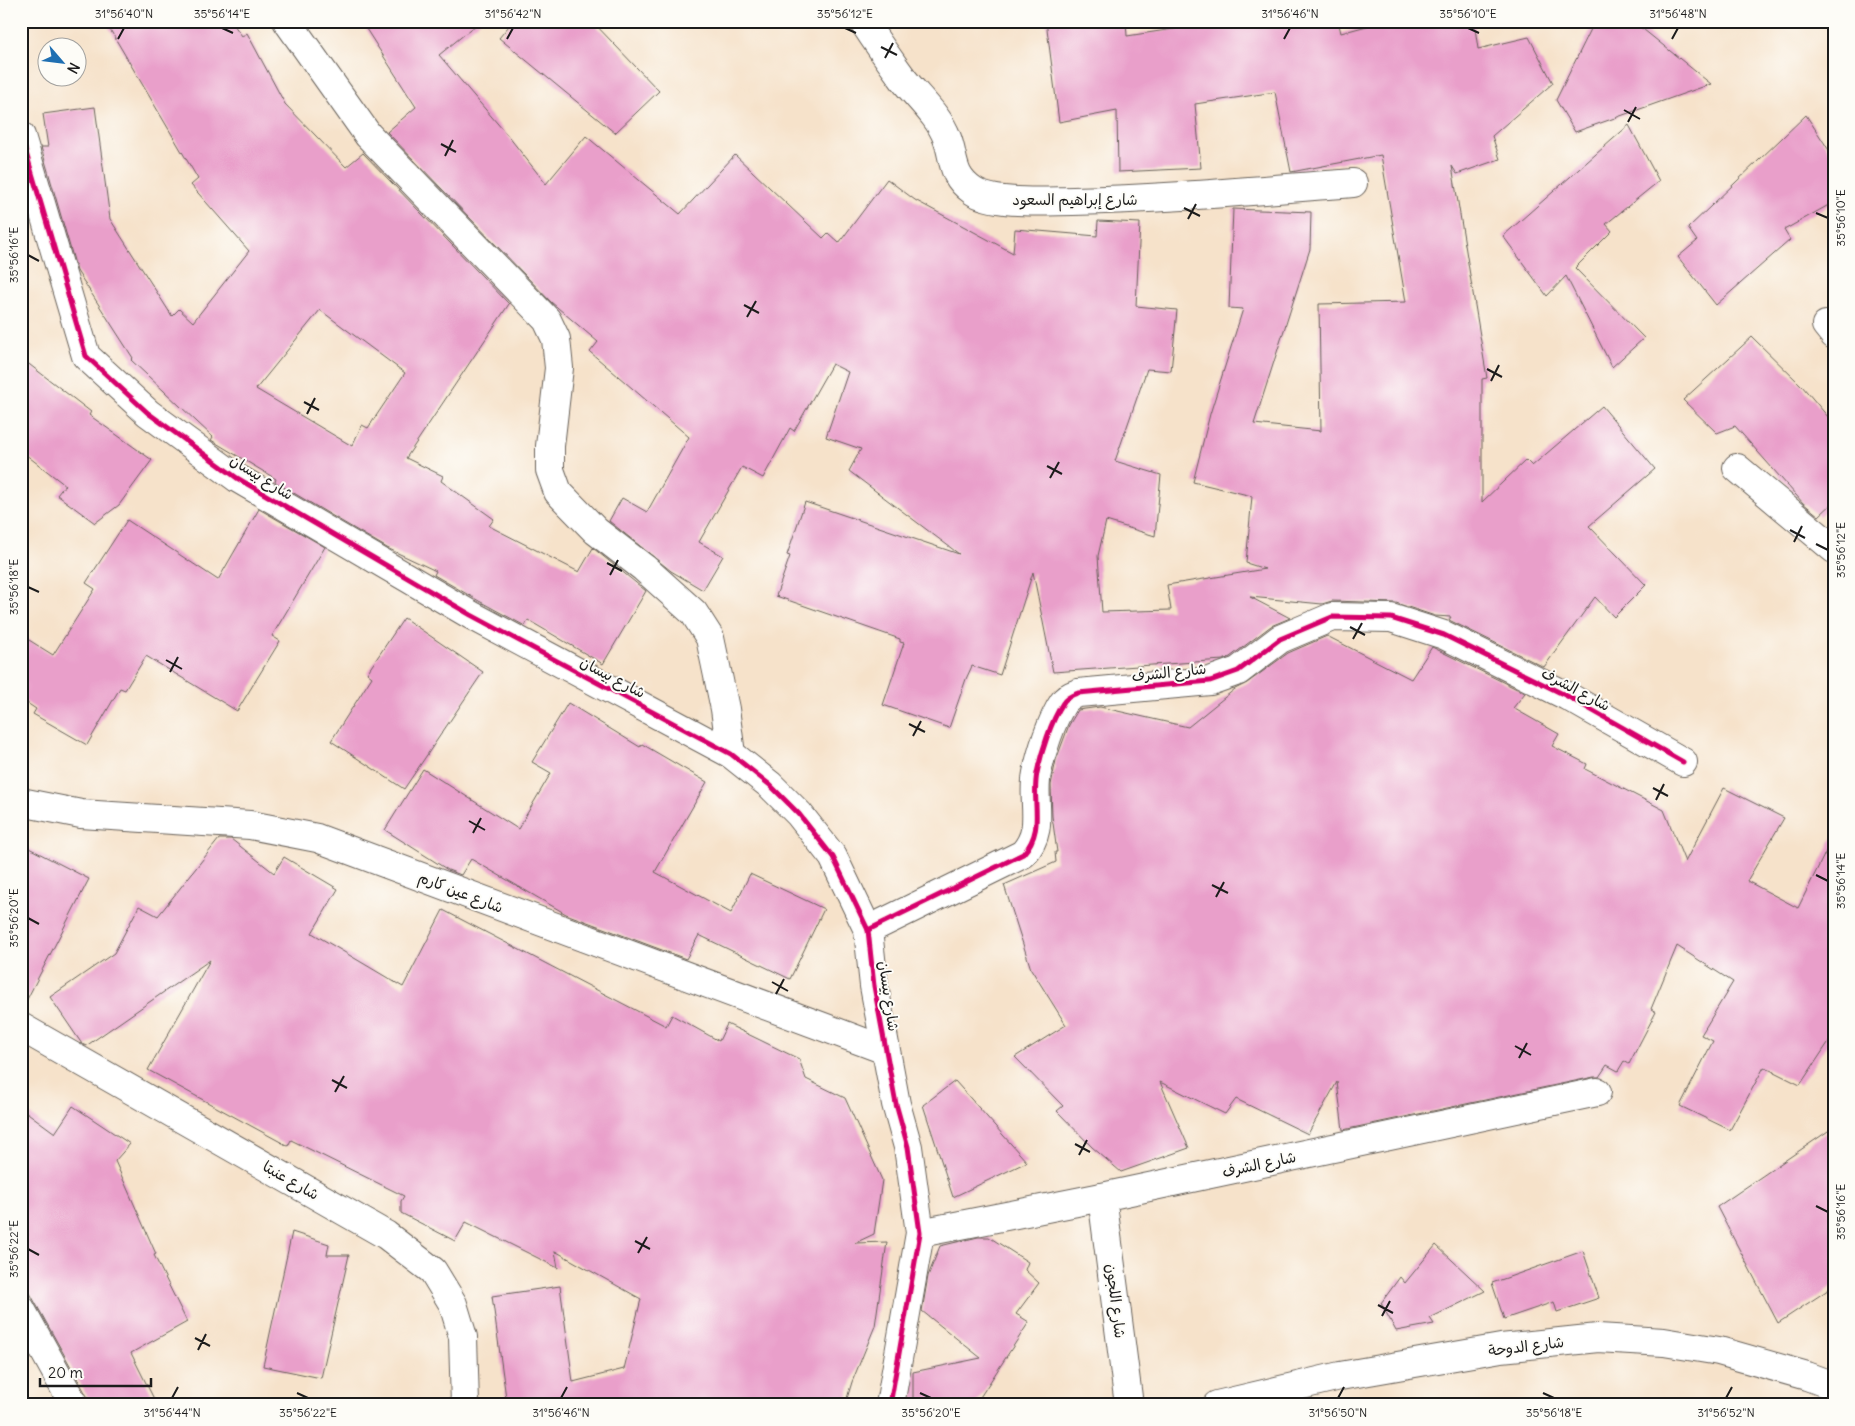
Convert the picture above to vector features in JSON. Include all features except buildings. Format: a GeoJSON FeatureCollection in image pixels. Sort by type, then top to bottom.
{"type":"FeatureCollection","features":[{"type":"Feature","properties":{"kind":"street"},"geometry":{"type":"LineString","coordinates":[[287,21],[368,135],[547,320],[556,339],[560,368],[550,446],[550,470],[558,492],[596,531],[644,568],[694,613],[710,638],[725,709],[731,754]]}},
{"type":"Feature","properties":{"kind":"street","name":"شارع إبراهيم السعود"},"geometry":{"type":"LineString","coordinates":[[863,21],[903,79],[938,122],[947,138],[952,161],[959,178],[973,191],[991,198],[1030,202],[1132,200],[1353,183]]}},
{"type":"Feature","properties":{"kind":"street","name":"شارع بيسان"},"geometry":{"type":"LineString","coordinates":[[21,136],[86,356],[113,382],[148,413],[237,478],[471,616],[731,754],[782,796],[833,857],[868,930],[874,986],[896,1104],[908,1147],[920,1233],[890,1405]]}},
{"type":"Feature","properties":{"kind":"street"},"geometry":{"type":"LineString","coordinates":[[1737,468],[1834,549]]}},
{"type":"Feature","properties":{"kind":"street","name":"شارع الشرف"},"geometry":{"type":"LineString","coordinates":[[868,930],[1023,854],[1030,847],[1035,836],[1036,773],[1049,733],[1063,703],[1070,696],[1078,693],[1210,681],[1238,671],[1280,639],[1332,618],[1391,618],[1444,635],[1567,696],[1683,762]]}},
{"type":"Feature","properties":{"kind":"street","name":"شارع عين كارم"},"geometry":{"type":"LineString","coordinates":[[21,802],[81,814],[250,825],[317,838],[885,1050]]}},
{"type":"Feature","properties":{"kind":"street","name":"شارع عنبتا"},"geometry":{"type":"LineString","coordinates":[[21,1027],[386,1235],[433,1271],[453,1304],[463,1337],[465,1405]]}},
{"type":"Feature","properties":{"kind":"street","name":"شارع الشرف"},"geometry":{"type":"LineString","coordinates":[[920,1233],[1102,1197],[1597,1092]]}},
{"type":"Feature","properties":{"kind":"street","name":"شارع اللجون"},"geometry":{"type":"LineString","coordinates":[[1102,1197],[1129,1405]]}},
{"type":"Feature","properties":{"kind":"street"},"geometry":{"type":"LineString","coordinates":[[21,1308],[74,1405]]}},
{"type":"Feature","properties":{"kind":"street","name":"شارع الدوحة"},"geometry":{"type":"LineString","coordinates":[[1216,1405],[1340,1376],[1500,1348],[1598,1338],[1664,1342],[1719,1352],[1807,1376],[1834,1386]]}},
{"type":"Feature","properties":{"kind":"cycle path"},"geometry":{"type":"LineString","coordinates":[[21,136],[86,356],[148,413],[237,478],[471,615],[731,754],[770,785],[799,814],[833,857],[868,930],[874,986],[896,1104],[908,1147],[920,1233],[890,1405]]}},
{"type":"Feature","properties":{"kind":"cycle path"},"geometry":{"type":"LineString","coordinates":[[868,930],[1023,854],[1030,845],[1036,825],[1037,773],[1044,747],[1059,710],[1064,701],[1069,697],[1078,693],[1210,681],[1238,671],[1280,639],[1332,617],[1391,618],[1444,635],[1567,696],[1683,762]]}}]}
